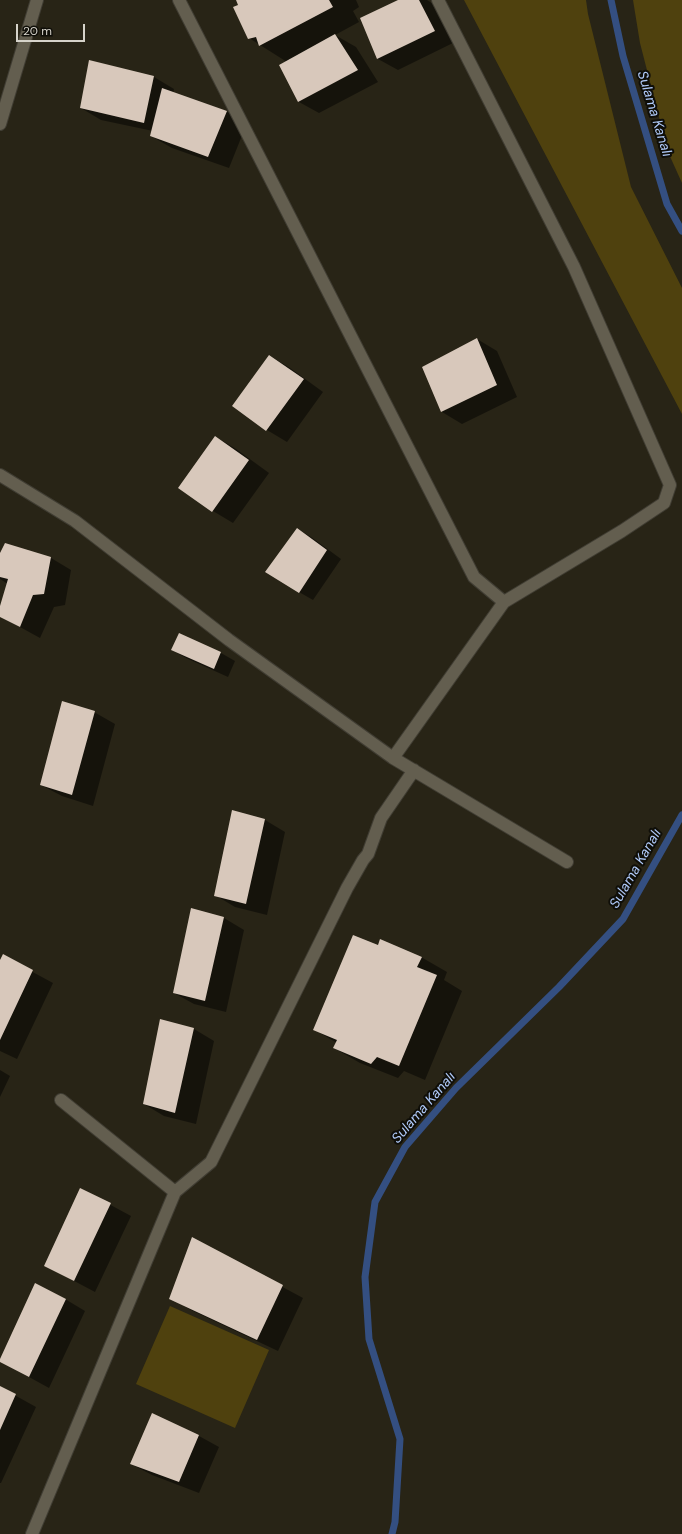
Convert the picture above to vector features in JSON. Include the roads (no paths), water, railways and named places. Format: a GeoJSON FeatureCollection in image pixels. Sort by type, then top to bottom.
{"type":"FeatureCollection","features":[{"type":"Feature","properties":{"kind":"street"},"geometry":{"type":"LineString","coordinates":[[0,124],[37,0]]}},
{"type":"Feature","properties":{"kind":"street"},"geometry":{"type":"LineString","coordinates":[[179,0],[474,577],[504,602]]}},
{"type":"Feature","properties":{"kind":"street"},"geometry":{"type":"LineString","coordinates":[[394,758],[504,602],[622,532],[664,503],[670,485],[574,267],[438,0]]}},
{"type":"Feature","properties":{"kind":"street"},"geometry":{"type":"LineString","coordinates":[[0,475],[75,521],[229,640],[394,758],[567,862]]}},
{"type":"Feature","properties":{"kind":"street"},"geometry":{"type":"LineString","coordinates":[[32,1534],[175,1192],[211,1162],[347,888],[368,854],[381,818],[414,770]]}},
{"type":"Feature","properties":{"kind":"street"},"geometry":{"type":"LineString","coordinates":[[61,1100],[175,1192]]}},
{"type":"Feature","properties":{"kind":"waterway","name":"Sulama Kanalı"},"geometry":{"type":"LineString","coordinates":[[611,0],[623,56],[667,204],[682,231]]}},
{"type":"Feature","properties":{"kind":"waterway","name":"Sulama Kanalı"},"geometry":{"type":"LineString","coordinates":[[392,1534],[395,1522],[400,1439],[369,1339],[365,1277],[375,1202],[405,1147],[456,1088],[559,987],[623,919],[682,815]]}}]}
